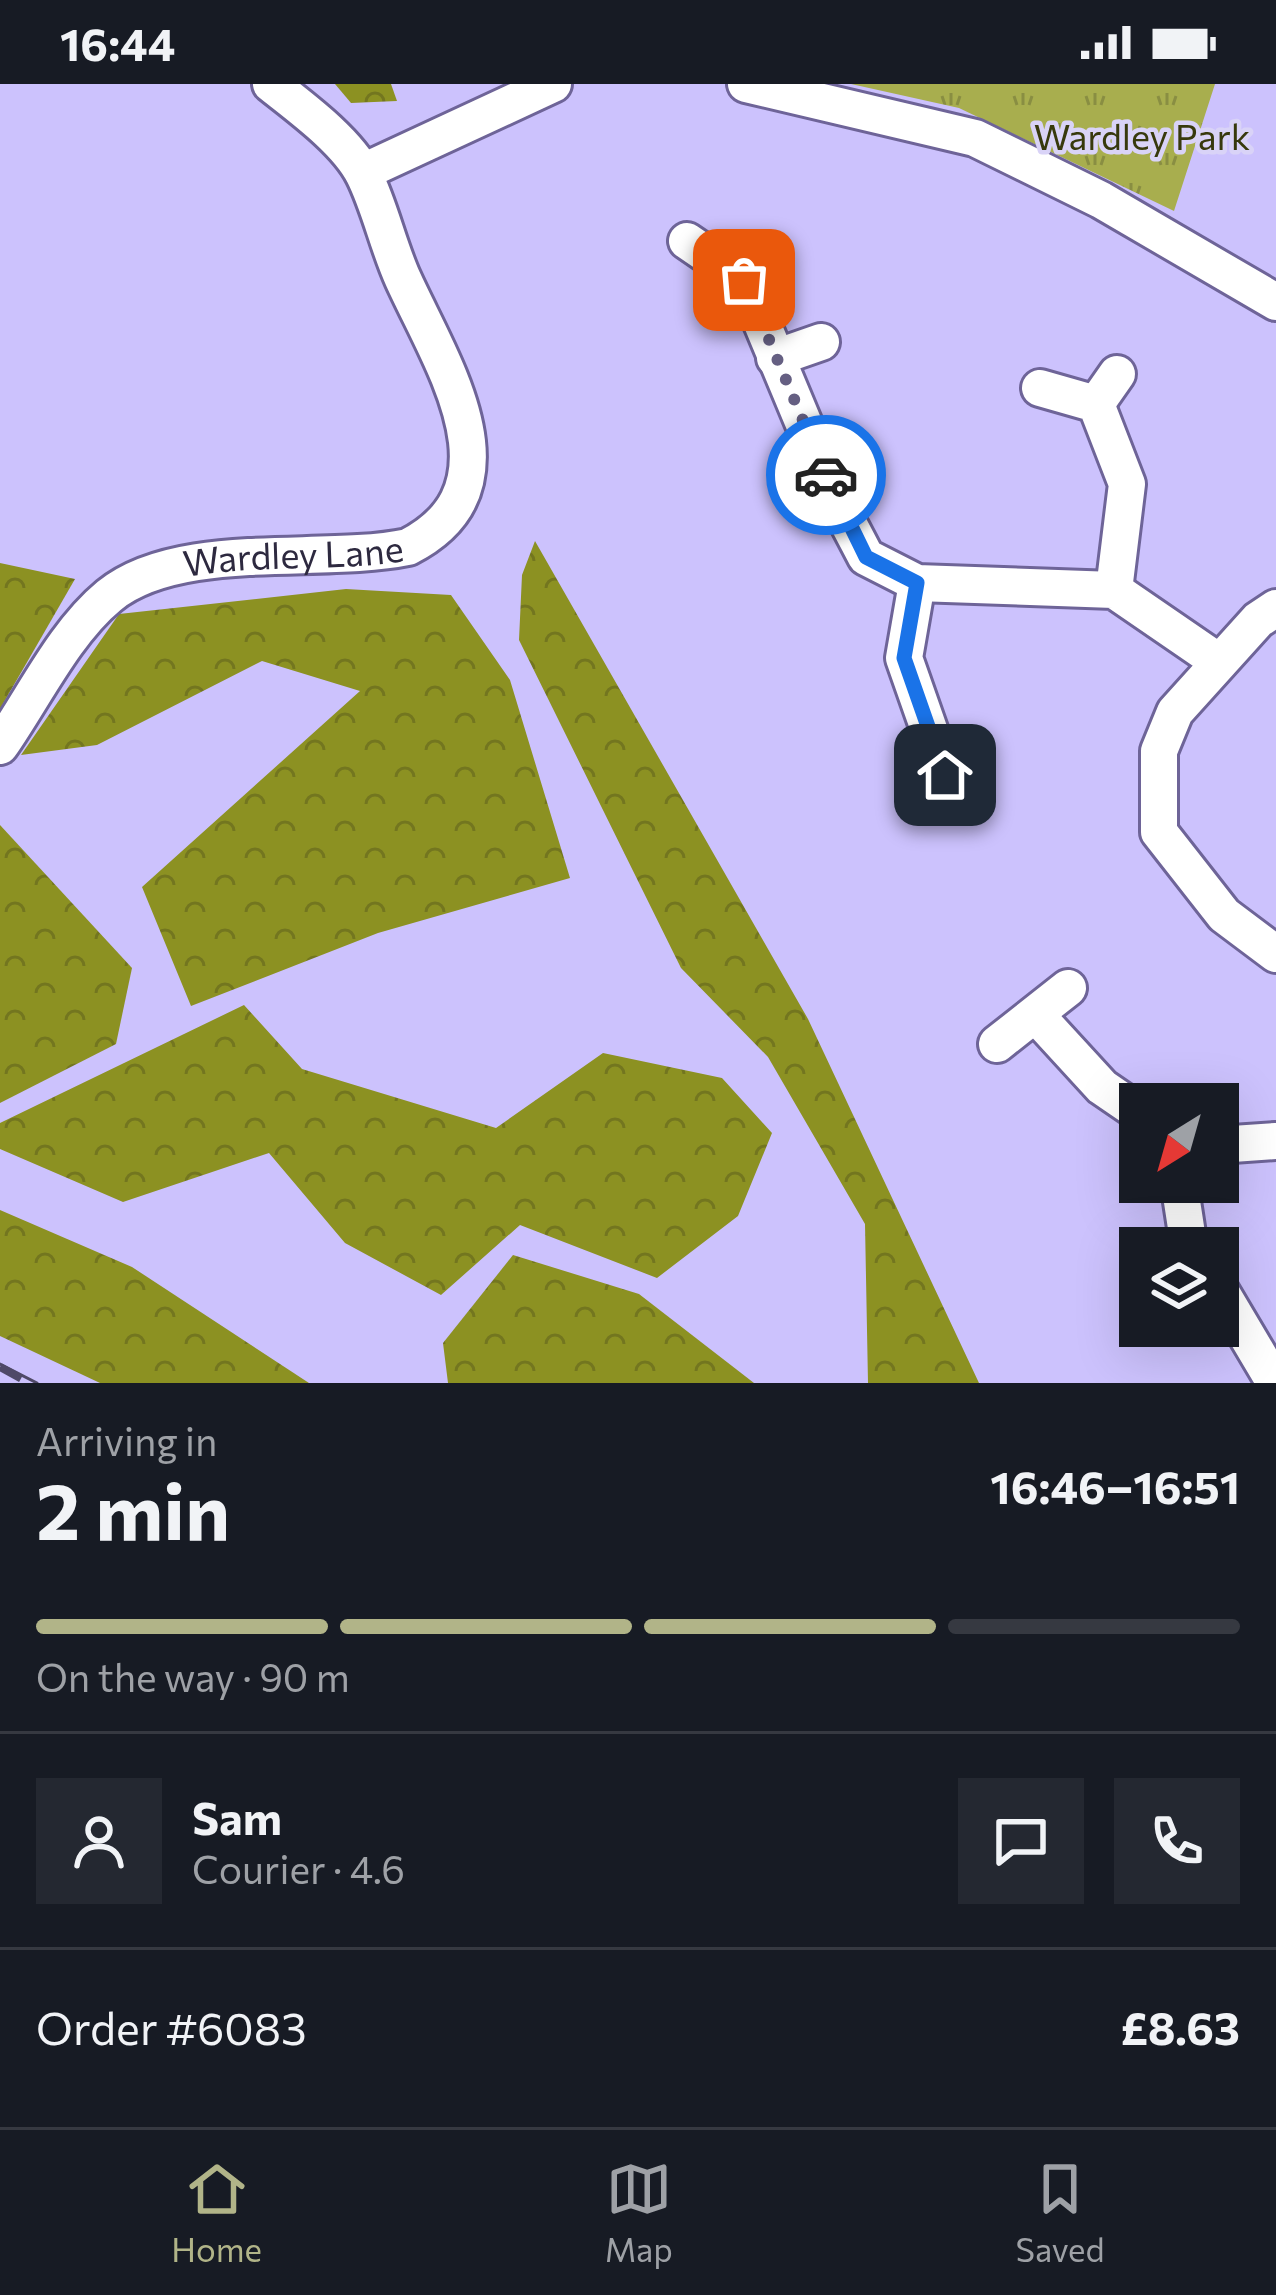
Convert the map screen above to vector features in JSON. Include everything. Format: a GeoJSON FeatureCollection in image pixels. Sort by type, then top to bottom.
{"type":"FeatureCollection","features":[{"type":"Feature","properties":{"kind":"street","name":"Wardley Lane"},"geometry":{"type":"LineString","coordinates":[[0,746],[88,619],[134,580],[199,564],[408,547],[431,536],[463,490],[470,434],[380,228],[363,172],[272,84]]}},
{"type":"Feature","properties":{"kind":"street"},"geometry":{"type":"LineString","coordinates":[[746,84],[975,138],[1101,200],[1276,302]]}},
{"type":"Feature","properties":{"kind":"street"},"geometry":{"type":"LineString","coordinates":[[363,172],[487,115],[532,88]]}},
{"type":"Feature","properties":{"kind":"street"},"geometry":{"type":"LineString","coordinates":[[687,241],[744,280],[866,557],[917,583],[1114,590],[1220,662]]}},
{"type":"Feature","properties":{"kind":"street"},"geometry":{"type":"LineString","coordinates":[[775,358],[821,342]]}},
{"type":"Feature","properties":{"kind":"street"},"geometry":{"type":"LineString","coordinates":[[1040,388],[1107,389],[1126,484],[1114,590]]}},
{"type":"Feature","properties":{"kind":"street"},"geometry":{"type":"LineString","coordinates":[[917,583],[904,658],[945,775]]}},
{"type":"Feature","properties":{"kind":"street"},"geometry":{"type":"LineString","coordinates":[[1276,608],[1174,712],[1159,751],[1159,832],[1225,915],[1276,954]]}},
{"type":"Feature","properties":{"kind":"street"},"geometry":{"type":"LineString","coordinates":[[997,1044],[1068,988]]}},
{"type":"Feature","properties":{"kind":"street"},"geometry":{"type":"LineString","coordinates":[[1036,1015],[1102,1087],[1119,1099]]}},
{"type":"Feature","properties":{"kind":"street"},"geometry":{"type":"LineString","coordinates":[[1239,1144],[1276,1141]]}},
{"type":"Feature","properties":{"kind":"street"},"geometry":{"type":"LineString","coordinates":[[1239,1322],[1275,1383]]}},
{"type":"Feature","properties":{"kind":"green space"},"geometry":{"type":"Polygon","coordinates":[[[335,84],[391,84],[397,101],[351,103],[335,84]]]}},
{"type":"Feature","properties":{"kind":"green space","name":"Wardley Park"},"geometry":{"type":"Polygon","coordinates":[[[851,84],[1215,84],[1174,211],[959,108],[851,84]]]}},
{"type":"Feature","properties":{"kind":"green space"},"geometry":{"type":"Polygon","coordinates":[[[535,541],[808,1019],[979,1383],[868,1383],[865,1224],[768,1057],[681,968],[519,640],[522,575],[535,541]]]}},
{"type":"Feature","properties":{"kind":"green space"},"geometry":{"type":"Polygon","coordinates":[[[0,563],[75,579],[0,709],[0,563]]]}},
{"type":"Feature","properties":{"kind":"green space"},"geometry":{"type":"Polygon","coordinates":[[[346,589],[451,595],[510,680],[570,878],[378,933],[191,1006],[142,887],[360,691],[262,661],[97,745],[21,755],[119,614],[346,589]]]}},
{"type":"Feature","properties":{"kind":"green space"},"geometry":{"type":"Polygon","coordinates":[[[0,825],[132,968],[116,1044],[0,1103],[0,825]]]}},
{"type":"Feature","properties":{"kind":"green space"},"geometry":{"type":"Polygon","coordinates":[[[244,1005],[302,1069],[496,1128],[603,1053],[722,1078],[772,1133],[738,1216],[657,1278],[520,1225],[441,1295],[345,1243],[269,1153],[123,1202],[0,1149],[0,1123],[244,1005]]]}},
{"type":"Feature","properties":{"kind":"green space"},"geometry":{"type":"Polygon","coordinates":[[[0,1210],[132,1267],[309,1383],[100,1383],[0,1336],[0,1210]]]}},
{"type":"Feature","properties":{"kind":"green space"},"geometry":{"type":"Polygon","coordinates":[[[513,1255],[639,1294],[754,1383],[448,1383],[443,1343],[513,1255]]]}},
{"type":"Feature","properties":{"kind":"tram line"},"geometry":{"type":"LineString","coordinates":[[0,1364],[37,1383]]}},
{"type":"Feature","properties":{"kind":"railway"},"geometry":{"type":"LineString","coordinates":[[0,1367],[29,1383]]}},
{"type":"Feature","properties":{"kind":"way so far"},"geometry":{"type":"LineString","coordinates":[[744,280],[826,475]]}},
{"type":"Feature","properties":{"kind":"route"},"geometry":{"type":"LineString","coordinates":[[826,475],[866,557],[917,583],[904,658],[945,775]]}}]}
